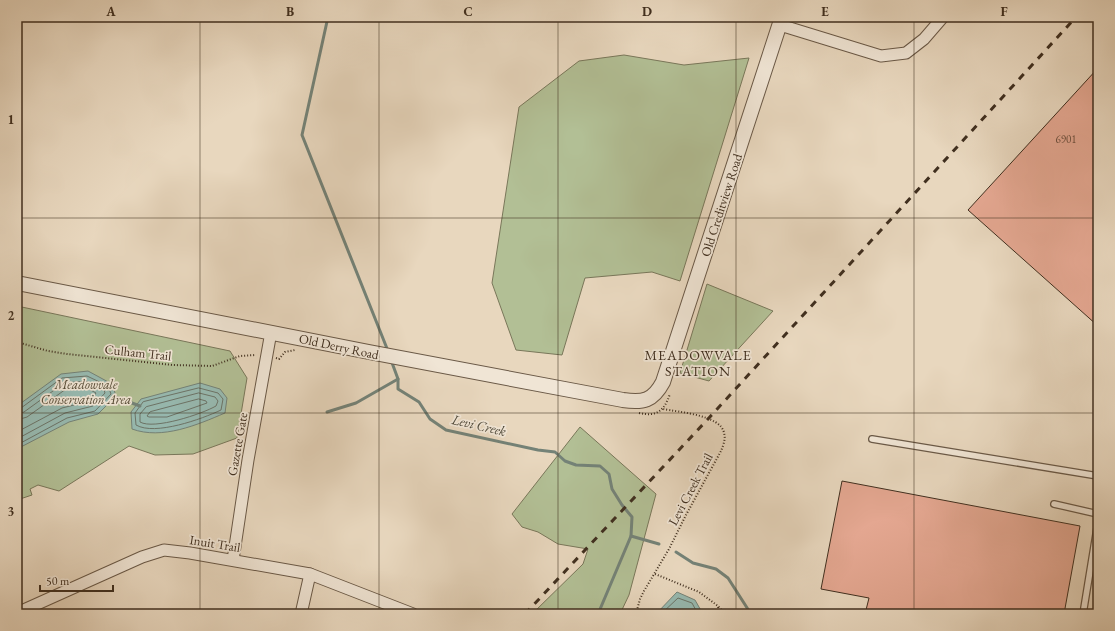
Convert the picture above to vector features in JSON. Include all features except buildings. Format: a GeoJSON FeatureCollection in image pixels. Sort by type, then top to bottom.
{"type":"FeatureCollection","features":[{"type":"Feature","properties":{"kind":"street"},"geometry":{"type":"LineString","coordinates":[[781,21],[882,56],[906,53],[924,39],[943,17]]}},
{"type":"Feature","properties":{"kind":"street","name":"Old Creditview Road"},"geometry":{"type":"LineString","coordinates":[[658,392],[669,365],[781,21]]}},
{"type":"Feature","properties":{"kind":"street","name":"Old Derry Road"},"geometry":{"type":"LineString","coordinates":[[17,283],[635,402],[645,401],[658,392]]}},
{"type":"Feature","properties":{"kind":"street","name":"Gazette Gate"},"geometry":{"type":"LineString","coordinates":[[233,560],[248,460],[271,332]]}},
{"type":"Feature","properties":{"kind":"street","name":"Inuit Trail"},"geometry":{"type":"LineString","coordinates":[[17,613],[142,557],[164,550],[233,560],[310,574],[413,614]]}},
{"type":"Feature","properties":{"kind":"street"},"geometry":{"type":"LineString","coordinates":[[301,614],[310,574]]}},
{"type":"Feature","properties":{"kind":"lane"},"geometry":{"type":"LineString","coordinates":[[872,439],[1098,476]]}},
{"type":"Feature","properties":{"kind":"lane"},"geometry":{"type":"LineString","coordinates":[[1054,504],[1098,514]]}},
{"type":"Feature","properties":{"kind":"lane"},"geometry":{"type":"LineString","coordinates":[[1083,614],[1098,522]]}},
{"type":"Feature","properties":{"kind":"path","name":"Culham Trail"},"geometry":{"type":"LineString","coordinates":[[17,342],[48,351],[67,354],[174,364],[212,366],[240,356],[258,355]]}},
{"type":"Feature","properties":{"kind":"path","name":"Levi Creek Trail"},"geometry":{"type":"LineString","coordinates":[[636,614],[640,599],[721,451],[724,442],[725,434],[717,423],[702,416],[663,409]]}},
{"type":"Feature","properties":{"kind":"path"},"geometry":{"type":"LineString","coordinates":[[655,574],[699,592],[718,606],[725,614]]}},
{"type":"Feature","properties":{"kind":"path"},"geometry":{"type":"LineString","coordinates":[[718,606],[720,614]]}},
{"type":"Feature","properties":{"kind":"green space"},"geometry":{"type":"Polygon","coordinates":[[[624,55],[684,65],[749,58],[680,281],[652,272],[585,278],[562,355],[516,350],[492,283],[519,107],[579,61],[624,55]]]}},
{"type":"Feature","properties":{"kind":"green space"},"geometry":{"type":"Polygon","coordinates":[[[707,284],[773,311],[709,381],[680,373],[707,284]]]}},
{"type":"Feature","properties":{"kind":"green space","name":"Meadowvale Conservation Area"},"geometry":{"type":"Polygon","coordinates":[[[17,306],[230,351],[247,378],[237,438],[193,454],[155,455],[129,446],[59,491],[38,485],[30,489],[32,495],[17,500],[17,306]]]}},
{"type":"Feature","properties":{"kind":"green space"},"geometry":{"type":"Polygon","coordinates":[[[580,427],[656,494],[629,595],[620,614],[532,614],[583,564],[588,549],[558,544],[538,532],[522,527],[512,514],[580,427]]]}},
{"type":"Feature","properties":{"kind":"water"},"geometry":{"type":"Polygon","coordinates":[[[88,371],[112,384],[116,396],[98,414],[69,422],[17,449],[17,406],[61,374],[88,371]]]}},
{"type":"Feature","properties":{"kind":"water"},"geometry":{"type":"Polygon","coordinates":[[[200,383],[220,389],[227,398],[225,413],[179,430],[155,433],[132,429],[131,412],[141,399],[200,383]]]}},
{"type":"Feature","properties":{"kind":"water"},"geometry":{"type":"Polygon","coordinates":[[[677,592],[695,600],[703,614],[656,614],[677,592]]]}},
{"type":"Feature","properties":{"kind":"waterway","name":"Levi Creek"},"geometry":{"type":"LineString","coordinates":[[328,17],[302,135],[388,351]]}},
{"type":"Feature","properties":{"kind":"waterway","name":"Levi Creek"},"geometry":{"type":"LineString","coordinates":[[391,360],[398,379],[398,389],[419,402],[430,419],[446,430],[538,450],[555,452],[565,461],[576,465],[600,466],[609,474],[612,489],[632,517],[631,536],[598,614]]}},
{"type":"Feature","properties":{"kind":"waterway"},"geometry":{"type":"LineString","coordinates":[[327,412],[356,403],[398,379]]}},
{"type":"Feature","properties":{"kind":"waterway"},"geometry":{"type":"LineString","coordinates":[[113,396],[140,406]]}},
{"type":"Feature","properties":{"kind":"waterway"},"geometry":{"type":"LineString","coordinates":[[631,536],[659,544]]}},
{"type":"Feature","properties":{"kind":"waterway"},"geometry":{"type":"LineString","coordinates":[[676,552],[693,563],[716,569],[728,578],[751,614]]}},
{"type":"Feature","properties":{"kind":"railway"},"geometry":{"type":"LineString","coordinates":[[525,614],[708,419],[1076,17]]}},
{"type":"Feature","properties":{"kind":"district","name":"MEADOWVALE STATION"},"geometry":{"type":"Point","coordinates":[698,364]}}]}
